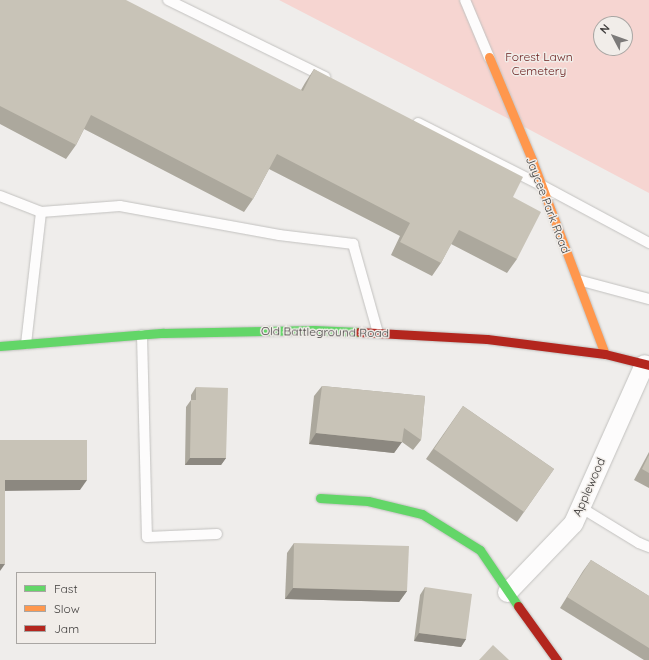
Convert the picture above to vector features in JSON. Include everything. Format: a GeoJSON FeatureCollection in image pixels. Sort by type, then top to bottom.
{"type":"FeatureCollection","features":[{"type":"Feature","properties":{"kind":"street","name":"Jaycee Park Road"},"geometry":{"type":"LineString","coordinates":[[489,57],[541,185],[605,354]]}},
{"type":"Feature","properties":{"kind":"street","name":"Old Battleground Road"},"geometry":{"type":"LineString","coordinates":[[0,346],[142,335],[314,330],[488,339],[605,354],[646,364]]}},
{"type":"Feature","properties":{"kind":"street","name":"Applewood"},"geometry":{"type":"LineString","coordinates":[[507,592],[573,523],[646,364]]}},
{"type":"Feature","properties":{"kind":"street"},"geometry":{"type":"LineString","coordinates":[[320,498],[368,501],[422,514],[480,550],[507,592],[557,660]]}},
{"type":"Feature","properties":{"kind":"lane"},"geometry":{"type":"LineString","coordinates":[[168,0],[331,80]]}},
{"type":"Feature","properties":{"kind":"lane"},"geometry":{"type":"LineString","coordinates":[[465,0],[489,57]]}},
{"type":"Feature","properties":{"kind":"lane"},"geometry":{"type":"LineString","coordinates":[[409,118],[541,185],[649,243]]}},
{"type":"Feature","properties":{"kind":"lane"},"geometry":{"type":"LineString","coordinates":[[0,196],[41,212],[120,206],[279,235],[353,244],[378,333]]}},
{"type":"Feature","properties":{"kind":"lane"},"geometry":{"type":"LineString","coordinates":[[26,344],[41,212]]}},
{"type":"Feature","properties":{"kind":"lane"},"geometry":{"type":"LineString","coordinates":[[576,280],[649,299]]}},
{"type":"Feature","properties":{"kind":"lane"},"geometry":{"type":"LineString","coordinates":[[142,335],[147,537],[217,534]]}},
{"type":"Feature","properties":{"kind":"lane"},"geometry":{"type":"LineString","coordinates":[[580,507],[638,543],[649,547]]}},
{"type":"Feature","properties":{"kind":"green space","name":"Forest Lawn Cemetery"},"geometry":{"type":"Polygon","coordinates":[[[279,0],[649,0],[649,193],[517,123],[279,0]]]}},
{"type":"Feature","properties":{"kind":"building"},"geometry":{"type":"Polygon","coordinates":[[[0,0],[126,0],[303,91],[314,69],[523,177],[513,197],[541,212],[517,259],[459,230],[441,263],[400,242],[410,223],[277,154],[253,199],[91,115],[76,145],[0,106],[0,0]]]}},
{"type":"Feature","properties":{"kind":"building"},"geometry":{"type":"Polygon","coordinates":[[[322,386],[425,396],[421,440],[404,428],[402,442],[316,433],[322,386]]]}},
{"type":"Feature","properties":{"kind":"building"},"geometry":{"type":"Polygon","coordinates":[[[196,387],[228,388],[226,458],[190,458],[191,400],[196,400],[196,387]]]}},
{"type":"Feature","properties":{"kind":"building"},"geometry":{"type":"Polygon","coordinates":[[[463,406],[554,469],[524,512],[434,449],[463,406]]]}},
{"type":"Feature","properties":{"kind":"building"},"geometry":{"type":"Polygon","coordinates":[[[0,440],[87,440],[87,480],[5,480],[5,564],[0,564],[0,440]]]}},
{"type":"Feature","properties":{"kind":"building"},"geometry":{"type":"Polygon","coordinates":[[[649,455],[649,473],[642,469],[649,455]]]}},
{"type":"Feature","properties":{"kind":"building"},"geometry":{"type":"Polygon","coordinates":[[[294,543],[409,546],[407,591],[293,588],[294,543]]]}},
{"type":"Feature","properties":{"kind":"building"},"geometry":{"type":"Polygon","coordinates":[[[591,560],[649,596],[649,648],[567,597],[591,560]]]}},
{"type":"Feature","properties":{"kind":"building"},"geometry":{"type":"Polygon","coordinates":[[[425,587],[472,594],[466,639],[419,633],[425,587]]]}},
{"type":"Feature","properties":{"kind":"building"},"geometry":{"type":"Polygon","coordinates":[[[493,645],[509,660],[479,660],[493,645]]]}},
{"type":"Feature","properties":{"kind":"traffic: fast"},"geometry":{"type":"LineString","coordinates":[[0,346],[163,333],[314,330],[359,332]]}},
{"type":"Feature","properties":{"kind":"traffic: fast"},"geometry":{"type":"LineString","coordinates":[[320,498],[368,501],[422,514],[480,550],[518,606]]}},
{"type":"Feature","properties":{"kind":"traffic: slow"},"geometry":{"type":"LineString","coordinates":[[489,57],[532,160],[605,354]]}},
{"type":"Feature","properties":{"kind":"traffic: jam"},"geometry":{"type":"LineString","coordinates":[[359,332],[487,339],[605,354],[649,365]]}},
{"type":"Feature","properties":{"kind":"traffic: jam"},"geometry":{"type":"LineString","coordinates":[[518,606],[557,660]]}}]}
